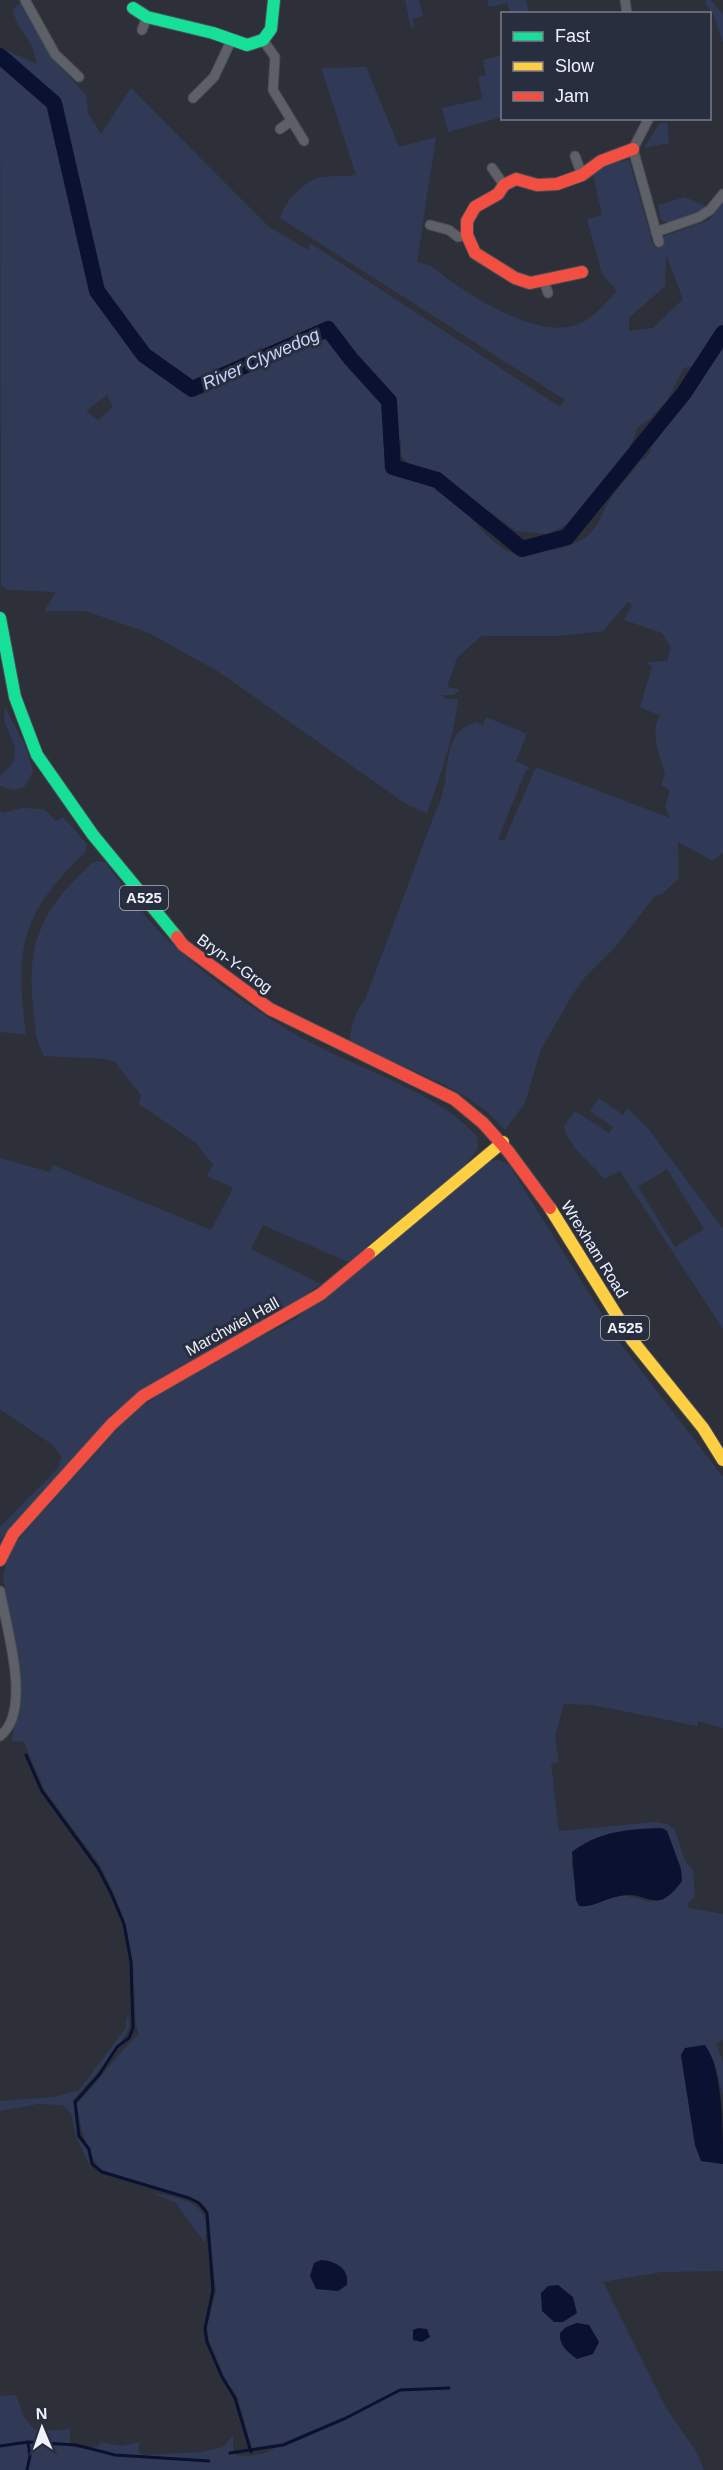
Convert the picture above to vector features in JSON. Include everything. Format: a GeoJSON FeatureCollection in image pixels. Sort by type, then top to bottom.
{"type":"FeatureCollection","features":[{"type":"Feature","properties":{"kind":"street"},"geometry":{"type":"LineString","coordinates":[[25,0],[54,54],[79,77]]}},
{"type":"Feature","properties":{"kind":"street"},"geometry":{"type":"LineString","coordinates":[[133,8],[147,17],[213,33],[247,45],[263,40],[272,29],[274,0]]}},
{"type":"Feature","properties":{"kind":"street"},"geometry":{"type":"LineString","coordinates":[[142,30],[147,17]]}},
{"type":"Feature","properties":{"kind":"street"},"geometry":{"type":"LineString","coordinates":[[263,40],[275,57],[273,90],[304,141]]}},
{"type":"Feature","properties":{"kind":"street"},"geometry":{"type":"LineString","coordinates":[[195,91],[214,77],[231,41]]}},
{"type":"Feature","properties":{"kind":"street"},"geometry":{"type":"LineString","coordinates":[[582,272],[546,287],[515,278],[475,253],[467,236],[467,221],[475,207],[498,194],[504,185],[516,179],[537,185],[557,184],[582,175],[601,161],[633,149],[648,120]]}},
{"type":"Feature","properties":{"kind":"street"},"geometry":{"type":"LineString","coordinates":[[280,129],[291,121]]}},
{"type":"Feature","properties":{"kind":"street"},"geometry":{"type":"LineString","coordinates":[[633,149],[658,242]]}},
{"type":"Feature","properties":{"kind":"street"},"geometry":{"type":"LineString","coordinates":[[575,156],[582,175]]}},
{"type":"Feature","properties":{"kind":"street"},"geometry":{"type":"LineString","coordinates":[[492,168],[504,185]]}},
{"type":"Feature","properties":{"kind":"street"},"geometry":{"type":"LineString","coordinates":[[656,232],[699,217],[710,210],[723,194]]}},
{"type":"Feature","properties":{"kind":"street"},"geometry":{"type":"LineString","coordinates":[[430,225],[449,230],[458,237],[467,236]]}},
{"type":"Feature","properties":{"kind":"street","name":"Bryn-Y-Grog"},"geometry":{"type":"LineString","coordinates":[[0,618],[15,697],[38,755],[93,835],[183,945],[270,1009],[454,1099],[480,1118],[503,1142]]}},
{"type":"Feature","properties":{"kind":"street","name":"Wrexham Road"},"geometry":{"type":"LineString","coordinates":[[503,1142],[567,1236],[632,1340],[711,1438],[723,1460]]}},
{"type":"Feature","properties":{"kind":"street","name":"Marchwiel Hall"},"geometry":{"type":"LineString","coordinates":[[0,1560],[13,1534],[112,1424],[142,1396],[321,1294],[503,1142]]}},
{"type":"Feature","properties":{"kind":"street"},"geometry":{"type":"LineString","coordinates":[[0,1592],[18,1693],[13,1717],[0,1737]]}},
{"type":"Feature","properties":{"kind":"shaded area"},"geometry":{"type":"Polygon","coordinates":[[[405,0],[419,0],[423,16],[412,19],[415,27],[411,28],[405,0]]]}},
{"type":"Feature","properties":{"kind":"shaded area"},"geometry":{"type":"Polygon","coordinates":[[[487,0],[526,0],[529,12],[510,12],[507,3],[489,7],[487,0]]]}},
{"type":"Feature","properties":{"kind":"shaded area"},"geometry":{"type":"Polygon","coordinates":[[[706,0],[711,0],[723,14],[723,43],[714,16],[705,3],[706,0]]]}},
{"type":"Feature","properties":{"kind":"shaded area"},"geometry":{"type":"Polygon","coordinates":[[[19,4],[24,4],[55,61],[86,95],[88,113],[101,134],[131,88],[269,227],[308,250],[310,243],[560,407],[565,400],[280,218],[294,194],[306,184],[323,177],[356,175],[321,68],[366,67],[399,147],[436,137],[417,262],[431,266],[482,301],[525,321],[546,327],[566,327],[583,322],[617,291],[602,274],[587,219],[602,215],[593,175],[601,166],[629,160],[654,247],[663,245],[662,237],[709,220],[723,202],[723,853],[713,861],[678,842],[679,878],[662,894],[655,896],[616,946],[585,977],[573,994],[541,1049],[525,1103],[505,1130],[471,1100],[451,1088],[350,1041],[354,1019],[365,1000],[441,799],[452,745],[459,732],[465,727],[475,722],[483,725],[486,717],[527,734],[516,761],[531,768],[526,770],[498,839],[504,841],[536,767],[670,818],[665,807],[670,790],[661,785],[665,774],[656,737],[657,722],[660,716],[640,707],[652,667],[646,662],[667,661],[671,648],[662,633],[624,620],[632,605],[628,602],[603,631],[559,636],[481,636],[457,658],[447,687],[459,689],[458,692],[453,695],[441,695],[447,699],[458,699],[450,742],[427,813],[406,804],[219,672],[149,633],[85,611],[44,611],[56,592],[8,590],[1,585],[0,63],[3,64],[0,59],[0,47],[36,64],[35,55],[18,24],[13,9],[19,4]],[[666,255],[665,286],[629,318],[629,331],[653,328],[683,299],[666,255]],[[262,347],[230,367],[255,365],[262,347]],[[701,357],[692,366],[684,368],[667,400],[651,418],[638,427],[626,457],[572,522],[547,534],[516,531],[442,477],[411,466],[401,456],[401,441],[383,435],[385,469],[429,483],[446,492],[488,537],[512,553],[525,556],[565,547],[586,537],[592,531],[616,491],[641,459],[644,460],[652,450],[650,448],[681,406],[707,360],[701,357]],[[107,395],[86,411],[98,420],[113,407],[107,395]]]}},
{"type":"Feature","properties":{"kind":"shaded area"},"geometry":{"type":"Polygon","coordinates":[[[501,55],[501,117],[448,132],[442,108],[482,99],[478,77],[486,75],[483,60],[501,55]]]}},
{"type":"Feature","properties":{"kind":"shaded area"},"geometry":{"type":"Polygon","coordinates":[[[667,122],[669,143],[644,148],[659,124],[667,122]]]}},
{"type":"Feature","properties":{"kind":"shaded area"},"geometry":{"type":"Polygon","coordinates":[[[685,197],[707,207],[669,223],[661,220],[658,205],[685,197]]]}},
{"type":"Feature","properties":{"kind":"shaded area"},"geometry":{"type":"Polygon","coordinates":[[[5,707],[27,749],[33,772],[24,787],[14,790],[0,786],[0,776],[14,762],[15,747],[4,720],[5,707]]]}},
{"type":"Feature","properties":{"kind":"shaded area"},"geometry":{"type":"Polygon","coordinates":[[[22,808],[44,809],[56,821],[63,817],[87,844],[85,852],[47,895],[27,934],[21,978],[26,1035],[0,1032],[0,811],[3,813],[22,808]]]}},
{"type":"Feature","properties":{"kind":"shaded area"},"geometry":{"type":"Polygon","coordinates":[[[99,861],[106,863],[158,930],[225,988],[312,1044],[413,1090],[437,1104],[477,1136],[478,1148],[465,1166],[348,1262],[263,1225],[251,1249],[321,1284],[286,1308],[145,1390],[112,1414],[0,1540],[0,1527],[57,1469],[62,1458],[54,1446],[0,1409],[0,1158],[50,1172],[53,1165],[211,1230],[233,1188],[207,1176],[213,1165],[196,1143],[139,1104],[141,1095],[115,1062],[106,1059],[44,1056],[41,1050],[35,1026],[32,983],[36,943],[50,910],[75,879],[92,863],[99,861]]]}},
{"type":"Feature","properties":{"kind":"shaded area"},"geometry":{"type":"Polygon","coordinates":[[[599,1098],[623,1115],[628,1108],[650,1131],[723,1229],[723,1329],[620,1171],[604,1179],[570,1141],[564,1126],[575,1111],[609,1133],[613,1127],[590,1111],[599,1098]],[[667,1169],[638,1187],[675,1247],[704,1229],[667,1169]]]}},
{"type":"Feature","properties":{"kind":"shaded area"},"geometry":{"type":"Polygon","coordinates":[[[500,1160],[509,1165],[620,1343],[723,1477],[723,1728],[698,1721],[697,1726],[593,1705],[564,1704],[555,1737],[559,1762],[551,1764],[559,1831],[656,1822],[667,1824],[675,1830],[685,1861],[693,1870],[695,1896],[687,1905],[689,1908],[723,1914],[723,2040],[716,2044],[723,2062],[723,2095],[714,2061],[705,2046],[698,2045],[681,2055],[695,2145],[702,2161],[723,2164],[723,2271],[662,2272],[603,2282],[666,2408],[696,2451],[704,2470],[0,2470],[0,2396],[16,2395],[24,2417],[34,2429],[44,2431],[70,2429],[70,2446],[80,2448],[97,2447],[101,2442],[122,2446],[140,2442],[138,2451],[143,2455],[202,2452],[223,2447],[233,2435],[233,2450],[236,2455],[249,2456],[265,2453],[282,2443],[252,2449],[238,2398],[225,2378],[209,2341],[207,2326],[216,2291],[207,2208],[195,2200],[102,2170],[88,2149],[82,2130],[77,2104],[139,2034],[136,2025],[133,1964],[126,1925],[100,1865],[45,1791],[24,1742],[11,1741],[22,1698],[3,1576],[11,1547],[130,1415],[184,1377],[295,1319],[486,1161],[500,1160]],[[654,1828],[616,1832],[600,1837],[592,1843],[571,1862],[579,1906],[624,1895],[650,1902],[675,1891],[682,1881],[681,1869],[667,1830],[654,1828]]]}},
{"type":"Feature","properties":{"kind":"shaded area"},"geometry":{"type":"Polygon","coordinates":[[[662,1828],[667,1831],[681,1869],[682,1881],[673,1892],[658,1900],[630,1895],[615,1897],[589,1906],[579,1906],[576,1900],[572,1852],[582,1845],[615,1832],[662,1828]]]}},
{"type":"Feature","properties":{"kind":"shaded area"},"geometry":{"type":"Polygon","coordinates":[[[128,2012],[129,2027],[121,2042],[73,2099],[77,2136],[87,2150],[91,2168],[76,2136],[71,2113],[63,2105],[38,2104],[0,2111],[0,2101],[54,2097],[79,2090],[125,2029],[128,2012]]]}},
{"type":"Feature","properties":{"kind":"shaded area"},"geometry":{"type":"Polygon","coordinates":[[[705,2045],[711,2055],[719,2085],[723,2164],[701,2161],[695,2145],[681,2055],[685,2048],[705,2045]]]}},
{"type":"Feature","properties":{"kind":"shaded area"},"geometry":{"type":"Polygon","coordinates":[[[151,2192],[190,2203],[202,2212],[206,2227],[205,2243],[176,2203],[151,2192]]]}},
{"type":"Feature","properties":{"kind":"shaded area"},"geometry":{"type":"Polygon","coordinates":[[[321,2260],[332,2262],[344,2270],[347,2285],[338,2291],[316,2289],[310,2276],[314,2263],[321,2260]]]}},
{"type":"Feature","properties":{"kind":"shaded area"},"geometry":{"type":"Polygon","coordinates":[[[558,2285],[573,2297],[577,2313],[563,2322],[554,2322],[542,2311],[541,2293],[548,2286],[558,2285]]]}},
{"type":"Feature","properties":{"kind":"shaded area"},"geometry":{"type":"Polygon","coordinates":[[[577,2323],[589,2325],[599,2342],[593,2354],[577,2359],[563,2345],[560,2333],[566,2327],[577,2323]]]}},
{"type":"Feature","properties":{"kind":"shaded area"},"geometry":{"type":"Polygon","coordinates":[[[427,2329],[430,2337],[422,2342],[413,2340],[413,2330],[427,2329]]]}},
{"type":"Feature","properties":{"kind":"waterway","name":"River Clywedog"},"geometry":{"type":"LineString","coordinates":[[0,56],[54,103],[97,291],[144,355],[192,389],[328,329],[351,359],[389,401],[393,467],[437,480],[522,549],[567,537],[684,393],[723,333]]}},
{"type":"Feature","properties":{"kind":"waterway"},"geometry":{"type":"LineString","coordinates":[[26,1755],[42,1791],[98,1868],[111,1893],[124,1924],[131,1962],[133,2028],[129,2038],[117,2047],[99,2075],[75,2102],[79,2136],[89,2149],[92,2164],[102,2172],[189,2198],[199,2203],[207,2213],[213,2290],[205,2329],[207,2342],[222,2377],[235,2398],[251,2452]]}},
{"type":"Feature","properties":{"kind":"waterway"},"geometry":{"type":"LineString","coordinates":[[230,2453],[283,2445],[346,2418],[400,2390],[449,2388]]}},
{"type":"Feature","properties":{"kind":"waterway"},"geometry":{"type":"LineString","coordinates":[[0,2446],[28,2442]]}},
{"type":"Feature","properties":{"kind":"waterway"},"geometry":{"type":"LineString","coordinates":[[27,2470],[30,2456],[28,2442],[76,2445],[115,2455],[209,2461]]}},
{"type":"Feature","properties":{"kind":"traffic: fast"},"geometry":{"type":"LineString","coordinates":[[133,8],[147,17],[213,33],[247,45],[263,40],[271,29],[274,0]]}},
{"type":"Feature","properties":{"kind":"traffic: fast"},"geometry":{"type":"LineString","coordinates":[[0,618],[15,697],[37,755],[93,835],[177,937]]}},
{"type":"Feature","properties":{"kind":"traffic: slow"},"geometry":{"type":"LineString","coordinates":[[369,1254],[503,1142]]}},
{"type":"Feature","properties":{"kind":"traffic: slow"},"geometry":{"type":"LineString","coordinates":[[550,1208],[632,1340],[703,1428],[723,1460]]}},
{"type":"Feature","properties":{"kind":"traffic: jam"},"geometry":{"type":"LineString","coordinates":[[582,272],[530,283],[515,278],[475,253],[467,235],[467,221],[475,207],[498,194],[504,185],[516,179],[537,185],[557,184],[582,175],[601,161],[633,149]]}},
{"type":"Feature","properties":{"kind":"traffic: jam"},"geometry":{"type":"LineString","coordinates":[[177,937],[183,945],[270,1009],[454,1099],[483,1123],[508,1151],[550,1208]]}},
{"type":"Feature","properties":{"kind":"traffic: jam"},"geometry":{"type":"LineString","coordinates":[[0,1560],[13,1534],[112,1424],[143,1396],[321,1294],[369,1254]]}}]}
